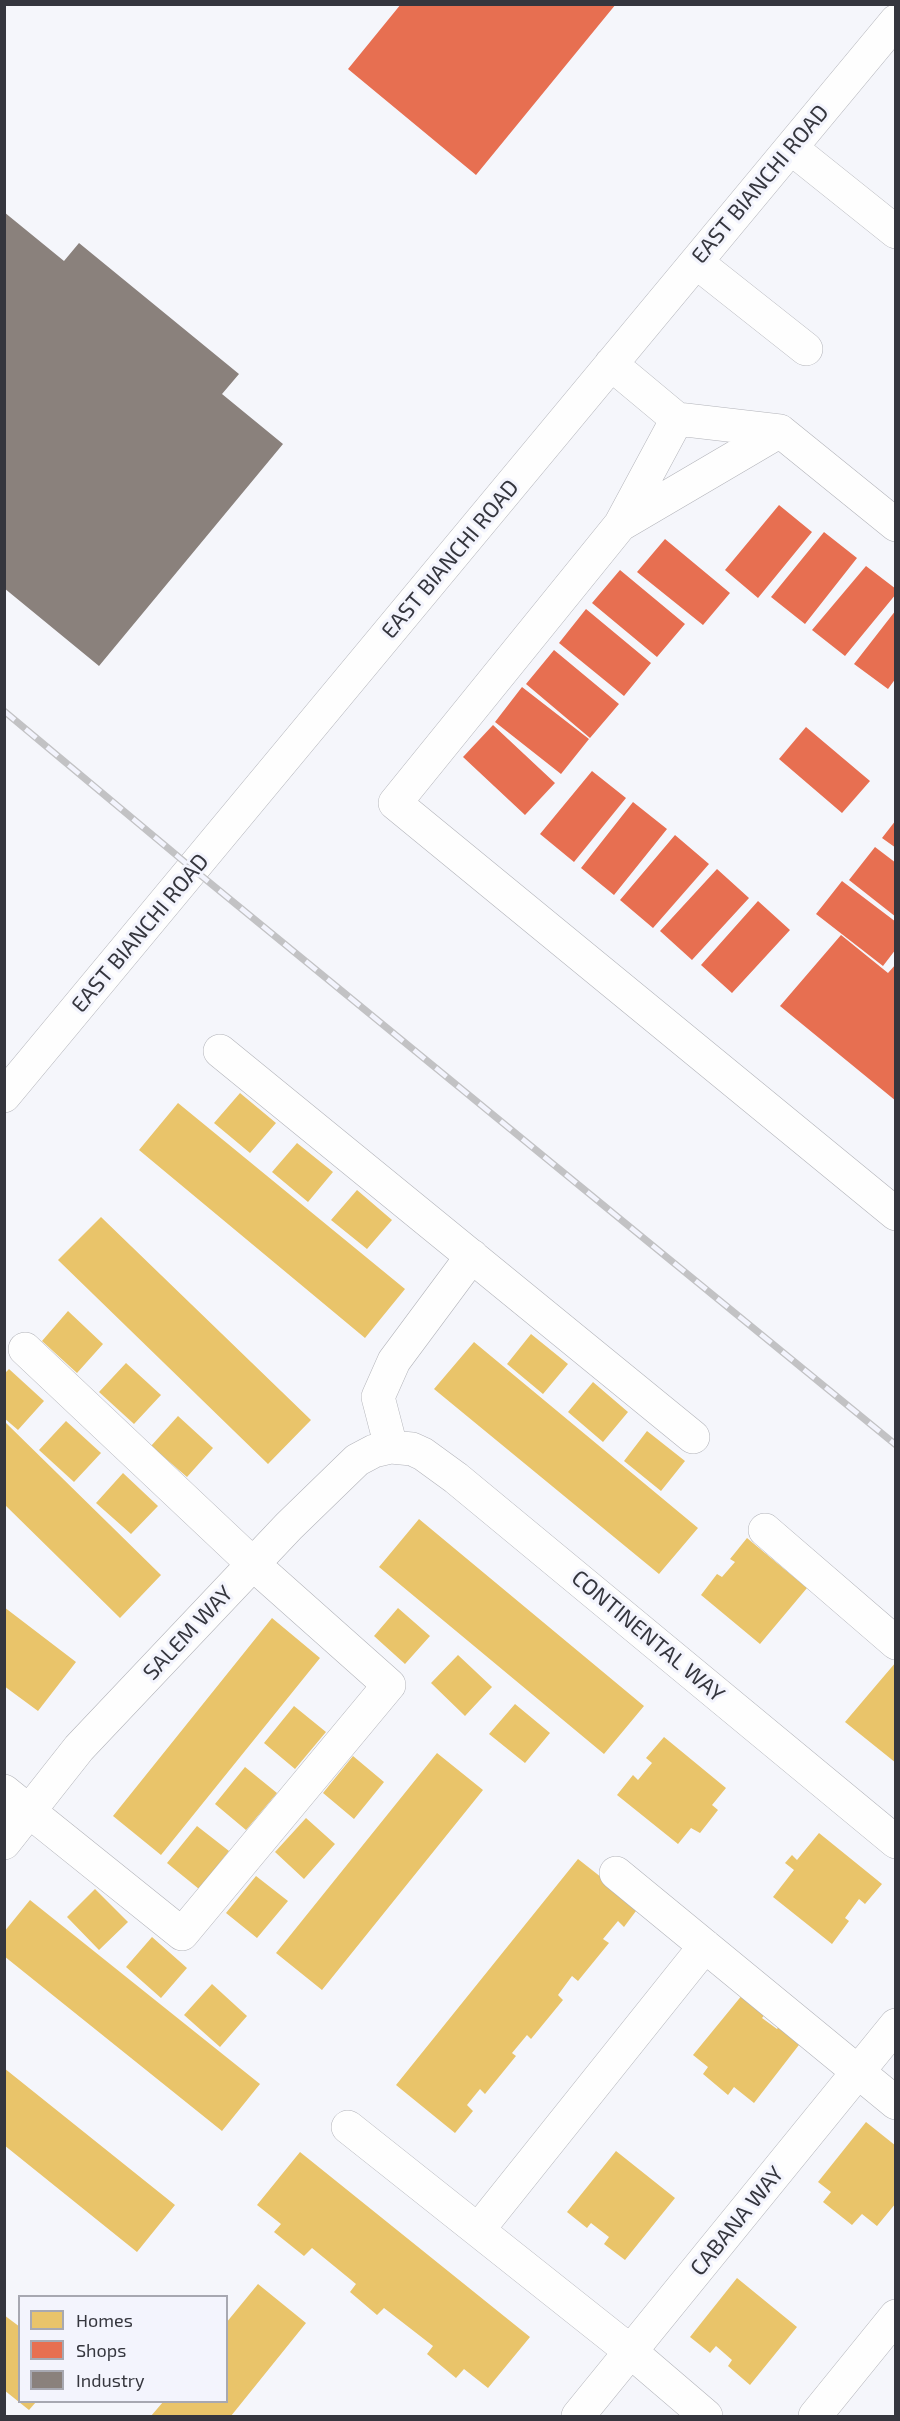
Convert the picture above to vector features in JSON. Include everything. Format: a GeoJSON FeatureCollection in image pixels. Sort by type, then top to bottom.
{"type":"FeatureCollection","features":[{"type":"Feature","properties":{"kind":"street","name":"EAST BIANCHI ROAD"},"geometry":{"type":"LineString","coordinates":[[4,1096],[896,21]]}},
{"type":"Feature","properties":{"kind":"street"},"geometry":{"type":"LineString","coordinates":[[791,148],[896,232]]}},
{"type":"Feature","properties":{"kind":"street"},"geometry":{"type":"LineString","coordinates":[[696,262],[806,349]]}},
{"type":"Feature","properties":{"kind":"street"},"geometry":{"type":"LineString","coordinates":[[611,364],[676,419],[780,431],[896,525]]}},
{"type":"Feature","properties":{"kind":"street"},"geometry":{"type":"LineString","coordinates":[[676,419],[620,525],[395,803],[896,1214]]}},
{"type":"Feature","properties":{"kind":"street"},"geometry":{"type":"LineString","coordinates":[[620,525],[780,431]]}},
{"type":"Feature","properties":{"kind":"street"},"geometry":{"type":"LineString","coordinates":[[220,1051],[693,1437]]}},
{"type":"Feature","properties":{"kind":"street"},"geometry":{"type":"LineString","coordinates":[[392,1447],[378,1397],[394,1361],[472,1256]]}},
{"type":"Feature","properties":{"kind":"street"},"geometry":{"type":"LineString","coordinates":[[4,1791],[182,1934],[389,1684],[253,1564],[25,1349]]}},
{"type":"Feature","properties":{"kind":"street","name":"SALEM WAY"},"geometry":{"type":"LineString","coordinates":[[4,1843],[79,1748],[253,1564],[357,1460],[374,1451],[392,1447]]}},
{"type":"Feature","properties":{"kind":"street","name":"CONTINENTAL WAY"},"geometry":{"type":"LineString","coordinates":[[392,1447],[412,1449],[423,1454],[456,1478],[896,1842]]}},
{"type":"Feature","properties":{"kind":"street"},"geometry":{"type":"LineString","coordinates":[[765,1530],[896,1643]]}},
{"type":"Feature","properties":{"kind":"street"},"geometry":{"type":"LineString","coordinates":[[616,1873],[896,2103]]}},
{"type":"Feature","properties":{"kind":"street"},"geometry":{"type":"LineString","coordinates":[[478,2230],[705,1946]]}},
{"type":"Feature","properties":{"kind":"street","name":"CABANA WAY"},"geometry":{"type":"LineString","coordinates":[[578,2416],[896,2025]]}},
{"type":"Feature","properties":{"kind":"street"},"geometry":{"type":"LineString","coordinates":[[348,2127],[630,2351],[706,2416]]}},
{"type":"Feature","properties":{"kind":"street"},"geometry":{"type":"LineString","coordinates":[[815,2416],[896,2316]]}},
{"type":"Feature","properties":{"kind":"building: Homes"},"geometry":{"type":"Polygon","coordinates":[[[240,1093],[276,1123],[250,1153],[214,1123],[240,1093]]]}},
{"type":"Feature","properties":{"kind":"building: Homes"},"geometry":{"type":"Polygon","coordinates":[[[178,1103],[405,1289],[365,1338],[139,1150],[178,1103]]]}},
{"type":"Feature","properties":{"kind":"building: Homes"},"geometry":{"type":"Polygon","coordinates":[[[297,1143],[333,1172],[308,1202],[272,1172],[297,1143]]]}},
{"type":"Feature","properties":{"kind":"building: Homes"},"geometry":{"type":"Polygon","coordinates":[[[357,1190],[392,1220],[367,1249],[331,1220],[357,1190]]]}},
{"type":"Feature","properties":{"kind":"building: Homes"},"geometry":{"type":"Polygon","coordinates":[[[101,1217],[311,1420],[268,1464],[58,1260],[101,1217]]]}},
{"type":"Feature","properties":{"kind":"building: Homes"},"geometry":{"type":"Polygon","coordinates":[[[68,1311],[103,1344],[77,1373],[42,1341],[68,1311]]]}},
{"type":"Feature","properties":{"kind":"building: Homes"},"geometry":{"type":"Polygon","coordinates":[[[531,1334],[568,1364],[543,1394],[507,1364],[531,1334]]]}},
{"type":"Feature","properties":{"kind":"building: Homes"},"geometry":{"type":"Polygon","coordinates":[[[474,1342],[698,1528],[659,1574],[434,1389],[474,1342]]]}},
{"type":"Feature","properties":{"kind":"building: Homes"},"geometry":{"type":"Polygon","coordinates":[[[126,1363],[161,1395],[134,1424],[99,1392],[126,1363]]]}},
{"type":"Feature","properties":{"kind":"building: Homes"},"geometry":{"type":"Polygon","coordinates":[[[9,1369],[44,1401],[18,1430],[4,1418],[4,1374],[9,1369]]]}},
{"type":"Feature","properties":{"kind":"building: Homes"},"geometry":{"type":"Polygon","coordinates":[[[593,1382],[628,1412],[603,1442],[568,1412],[593,1382]]]}},
{"type":"Feature","properties":{"kind":"building: Homes"},"geometry":{"type":"Polygon","coordinates":[[[178,1416],[213,1448],[187,1477],[151,1446],[178,1416]]]}},
{"type":"Feature","properties":{"kind":"building: Homes"},"geometry":{"type":"Polygon","coordinates":[[[66,1421],[101,1453],[74,1482],[39,1450],[66,1421]]]}},
{"type":"Feature","properties":{"kind":"building: Homes"},"geometry":{"type":"Polygon","coordinates":[[[5,1422],[161,1575],[120,1618],[5,1505],[5,1422]]]}},
{"type":"Feature","properties":{"kind":"building: Homes"},"geometry":{"type":"Polygon","coordinates":[[[647,1431],[685,1461],[661,1491],[624,1461],[647,1431]]]}},
{"type":"Feature","properties":{"kind":"building: Homes"},"geometry":{"type":"Polygon","coordinates":[[[123,1473],[158,1506],[131,1534],[96,1503],[123,1473]]]}},
{"type":"Feature","properties":{"kind":"building: Homes"},"geometry":{"type":"Polygon","coordinates":[[[419,1519],[644,1706],[604,1754],[379,1567],[419,1519]]]}},
{"type":"Feature","properties":{"kind":"building: Homes"},"geometry":{"type":"Polygon","coordinates":[[[747,1538],[807,1588],[760,1644],[701,1595],[717,1574],[722,1577],[735,1562],[730,1559],[747,1538]]]}},
{"type":"Feature","properties":{"kind":"building: Homes"},"geometry":{"type":"Polygon","coordinates":[[[4,1607],[76,1662],[38,1711],[4,1686],[4,1607]]]}},
{"type":"Feature","properties":{"kind":"building: Homes"},"geometry":{"type":"Polygon","coordinates":[[[398,1608],[430,1636],[405,1664],[374,1636],[398,1608]]]}},
{"type":"Feature","properties":{"kind":"building: Homes"},"geometry":{"type":"Polygon","coordinates":[[[272,1618],[320,1658],[161,1855],[113,1816],[272,1618]]]}},
{"type":"Feature","properties":{"kind":"building: Homes"},"geometry":{"type":"Polygon","coordinates":[[[458,1655],[492,1687],[465,1716],[431,1683],[458,1655]]]}},
{"type":"Feature","properties":{"kind":"building: Homes"},"geometry":{"type":"Polygon","coordinates":[[[896,1662],[896,1763],[845,1722],[896,1662]]]}},
{"type":"Feature","properties":{"kind":"building: Homes"},"geometry":{"type":"Polygon","coordinates":[[[515,1704],[550,1733],[525,1763],[489,1734],[515,1704]]]}},
{"type":"Feature","properties":{"kind":"building: Homes"},"geometry":{"type":"Polygon","coordinates":[[[294,1706],[326,1732],[295,1769],[264,1743],[294,1706]]]}},
{"type":"Feature","properties":{"kind":"building: Homes"},"geometry":{"type":"Polygon","coordinates":[[[664,1737],[726,1788],[712,1805],[718,1810],[700,1833],[691,1828],[678,1844],[617,1795],[633,1775],[638,1780],[652,1763],[646,1758],[664,1737]]]}},
{"type":"Feature","properties":{"kind":"building: Homes"},"geometry":{"type":"Polygon","coordinates":[[[437,1753],[483,1790],[322,1990],[276,1953],[437,1753]]]}},
{"type":"Feature","properties":{"kind":"building: Homes"},"geometry":{"type":"Polygon","coordinates":[[[353,1756],[384,1782],[354,1819],[323,1793],[353,1756]]]}},
{"type":"Feature","properties":{"kind":"building: Homes"},"geometry":{"type":"Polygon","coordinates":[[[245,1767],[277,1793],[246,1830],[215,1804],[245,1767]]]}},
{"type":"Feature","properties":{"kind":"building: Homes"},"geometry":{"type":"Polygon","coordinates":[[[306,1818],[335,1844],[304,1879],[275,1852],[306,1818]]]}},
{"type":"Feature","properties":{"kind":"building: Homes"},"geometry":{"type":"Polygon","coordinates":[[[197,1826],[229,1851],[199,1889],[167,1863],[197,1826]]]}},
{"type":"Feature","properties":{"kind":"building: Homes"},"geometry":{"type":"Polygon","coordinates":[[[819,1833],[882,1884],[865,1904],[859,1899],[845,1918],[849,1921],[832,1944],[773,1897],[794,1870],[785,1863],[792,1855],[797,1860],[819,1833]]]}},
{"type":"Feature","properties":{"kind":"building: Homes"},"geometry":{"type":"Polygon","coordinates":[[[578,1859],[639,1907],[624,1927],[618,1921],[603,1939],[609,1943],[578,1981],[572,1976],[558,1995],[563,2000],[531,2039],[527,2035],[512,2053],[516,2056],[485,2094],[480,2089],[467,2105],[473,2111],[455,2133],[396,2085],[578,1859]]]}},
{"type":"Feature","properties":{"kind":"building: Homes"},"geometry":{"type":"Polygon","coordinates":[[[256,1876],[288,1901],[257,1938],[226,1913],[256,1876]]]}},
{"type":"Feature","properties":{"kind":"building: Homes"},"geometry":{"type":"Polygon","coordinates":[[[95,1889],[128,1922],[99,1950],[67,1917],[95,1889]]]}},
{"type":"Feature","properties":{"kind":"building: Homes"},"geometry":{"type":"Polygon","coordinates":[[[30,1900],[260,2084],[222,2131],[4,1956],[4,1932],[30,1900]]]}},
{"type":"Feature","properties":{"kind":"building: Homes"},"geometry":{"type":"Polygon","coordinates":[[[152,1937],[187,1968],[161,1998],[126,1967],[152,1937]]]}},
{"type":"Feature","properties":{"kind":"building: Homes"},"geometry":{"type":"Polygon","coordinates":[[[212,1984],[247,2016],[220,2047],[184,2015],[212,1984]]]}},
{"type":"Feature","properties":{"kind":"building: Homes"},"geometry":{"type":"Polygon","coordinates":[[[743,1994],[766,2013],[762,2018],[777,2029],[781,2024],[802,2041],[754,2103],[734,2087],[728,2095],[703,2074],[708,2067],[693,2055],[743,1994]]]}},
{"type":"Feature","properties":{"kind":"building: Homes"},"geometry":{"type":"Polygon","coordinates":[[[4,2068],[175,2205],[137,2252],[4,2145],[4,2068]]]}},
{"type":"Feature","properties":{"kind":"building: Homes"},"geometry":{"type":"Polygon","coordinates":[[[866,2122],[896,2146],[896,2203],[877,2226],[862,2214],[852,2225],[823,2202],[831,2192],[818,2182],[866,2122]]]}},
{"type":"Feature","properties":{"kind":"building: Homes"},"geometry":{"type":"Polygon","coordinates":[[[616,2151],[675,2198],[625,2260],[604,2244],[609,2237],[591,2223],[587,2228],[567,2212],[616,2151]]]}},
{"type":"Feature","properties":{"kind":"building: Homes"},"geometry":{"type":"Polygon","coordinates":[[[300,2152],[530,2337],[488,2388],[464,2369],[456,2378],[427,2354],[433,2346],[384,2308],[377,2315],[350,2292],[356,2284],[312,2248],[304,2256],[274,2232],[281,2224],[257,2205],[300,2152]]]}},
{"type":"Feature","properties":{"kind":"building: Homes"},"geometry":{"type":"Polygon","coordinates":[[[737,2278],[797,2327],[750,2385],[728,2366],[732,2360],[716,2346],[710,2353],[690,2337],[737,2278]]]}},
{"type":"Feature","properties":{"kind":"building: Homes"},"geometry":{"type":"Polygon","coordinates":[[[258,2284],[306,2323],[231,2416],[151,2416],[162,2403],[228,2403],[228,2321],[258,2284]]]}},
{"type":"Feature","properties":{"kind":"building: Homes"},"geometry":{"type":"Polygon","coordinates":[[[4,2315],[18,2326],[18,2401],[4,2390],[4,2315]]]}},
{"type":"Feature","properties":{"kind":"building: Homes"},"geometry":{"type":"Polygon","coordinates":[[[20,2403],[35,2403],[29,2410],[20,2403]]]}},
{"type":"Feature","properties":{"kind":"building: Shops"},"geometry":{"type":"Polygon","coordinates":[[[401,4],[616,4],[476,175],[348,69],[401,4]]]}},
{"type":"Feature","properties":{"kind":"building: Shops"},"geometry":{"type":"Polygon","coordinates":[[[779,505],[812,532],[758,598],[725,570],[779,505]]]}},
{"type":"Feature","properties":{"kind":"building: Shops"},"geometry":{"type":"Polygon","coordinates":[[[824,532],[857,558],[805,624],[771,597],[824,532]]]}},
{"type":"Feature","properties":{"kind":"building: Shops"},"geometry":{"type":"Polygon","coordinates":[[[665,539],[730,593],[703,625],[637,572],[665,539]]]}},
{"type":"Feature","properties":{"kind":"building: Shops"},"geometry":{"type":"Polygon","coordinates":[[[866,566],[896,589],[896,594],[845,656],[812,630],[866,566]]]}},
{"type":"Feature","properties":{"kind":"building: Shops"},"geometry":{"type":"Polygon","coordinates":[[[620,570],[685,624],[657,657],[592,603],[620,570]]]}},
{"type":"Feature","properties":{"kind":"building: Shops"},"geometry":{"type":"Polygon","coordinates":[[[586,609],[651,663],[624,696],[559,643],[586,609]]]}},
{"type":"Feature","properties":{"kind":"building: Shops"},"geometry":{"type":"Polygon","coordinates":[[[896,610],[896,678],[888,689],[854,664],[896,610]]]}},
{"type":"Feature","properties":{"kind":"building: Shops"},"geometry":{"type":"Polygon","coordinates":[[[554,650],[619,704],[590,738],[526,684],[554,650]]]}},
{"type":"Feature","properties":{"kind":"building: Shops"},"geometry":{"type":"Polygon","coordinates":[[[522,687],[589,739],[561,774],[495,722],[522,687]]]}},
{"type":"Feature","properties":{"kind":"building: Shops"},"geometry":{"type":"Polygon","coordinates":[[[493,725],[555,783],[525,815],[463,757],[493,725]]]}},
{"type":"Feature","properties":{"kind":"building: Shops"},"geometry":{"type":"Polygon","coordinates":[[[806,727],[870,781],[842,813],[779,759],[806,727]]]}},
{"type":"Feature","properties":{"kind":"building: Shops"},"geometry":{"type":"Polygon","coordinates":[[[592,771],[626,798],[574,862],[540,834],[592,771]]]}},
{"type":"Feature","properties":{"kind":"building: Shops"},"geometry":{"type":"Polygon","coordinates":[[[633,802],[667,829],[614,895],[581,868],[633,802]]]}},
{"type":"Feature","properties":{"kind":"building: Shops"},"geometry":{"type":"Polygon","coordinates":[[[896,820],[896,848],[882,838],[896,820]]]}},
{"type":"Feature","properties":{"kind":"building: Shops"},"geometry":{"type":"Polygon","coordinates":[[[675,835],[709,864],[653,928],[620,900],[675,835]]]}},
{"type":"Feature","properties":{"kind":"building: Shops"},"geometry":{"type":"Polygon","coordinates":[[[875,847],[896,863],[896,917],[849,880],[875,847]]]}},
{"type":"Feature","properties":{"kind":"building: Shops"},"geometry":{"type":"Polygon","coordinates":[[[717,869],[749,898],[692,960],[660,931],[717,869]]]}},
{"type":"Feature","properties":{"kind":"building: Shops"},"geometry":{"type":"Polygon","coordinates":[[[842,881],[896,922],[896,949],[883,966],[816,914],[842,881]]]}},
{"type":"Feature","properties":{"kind":"building: Shops"},"geometry":{"type":"Polygon","coordinates":[[[758,901],[790,930],[732,993],[701,965],[758,901]]]}},
{"type":"Feature","properties":{"kind":"building: Shops"},"geometry":{"type":"Polygon","coordinates":[[[841,935],[888,973],[896,964],[896,1101],[780,1006],[841,935]]]}},
{"type":"Feature","properties":{"kind":"building: Industry"},"geometry":{"type":"Polygon","coordinates":[[[4,212],[64,261],[79,243],[239,374],[222,394],[283,444],[99,666],[4,588],[4,212]]]}},
{"type":"Feature","properties":{"kind":"railway"},"geometry":{"type":"LineString","coordinates":[[4,711],[193,869],[896,1445]]}}]}
